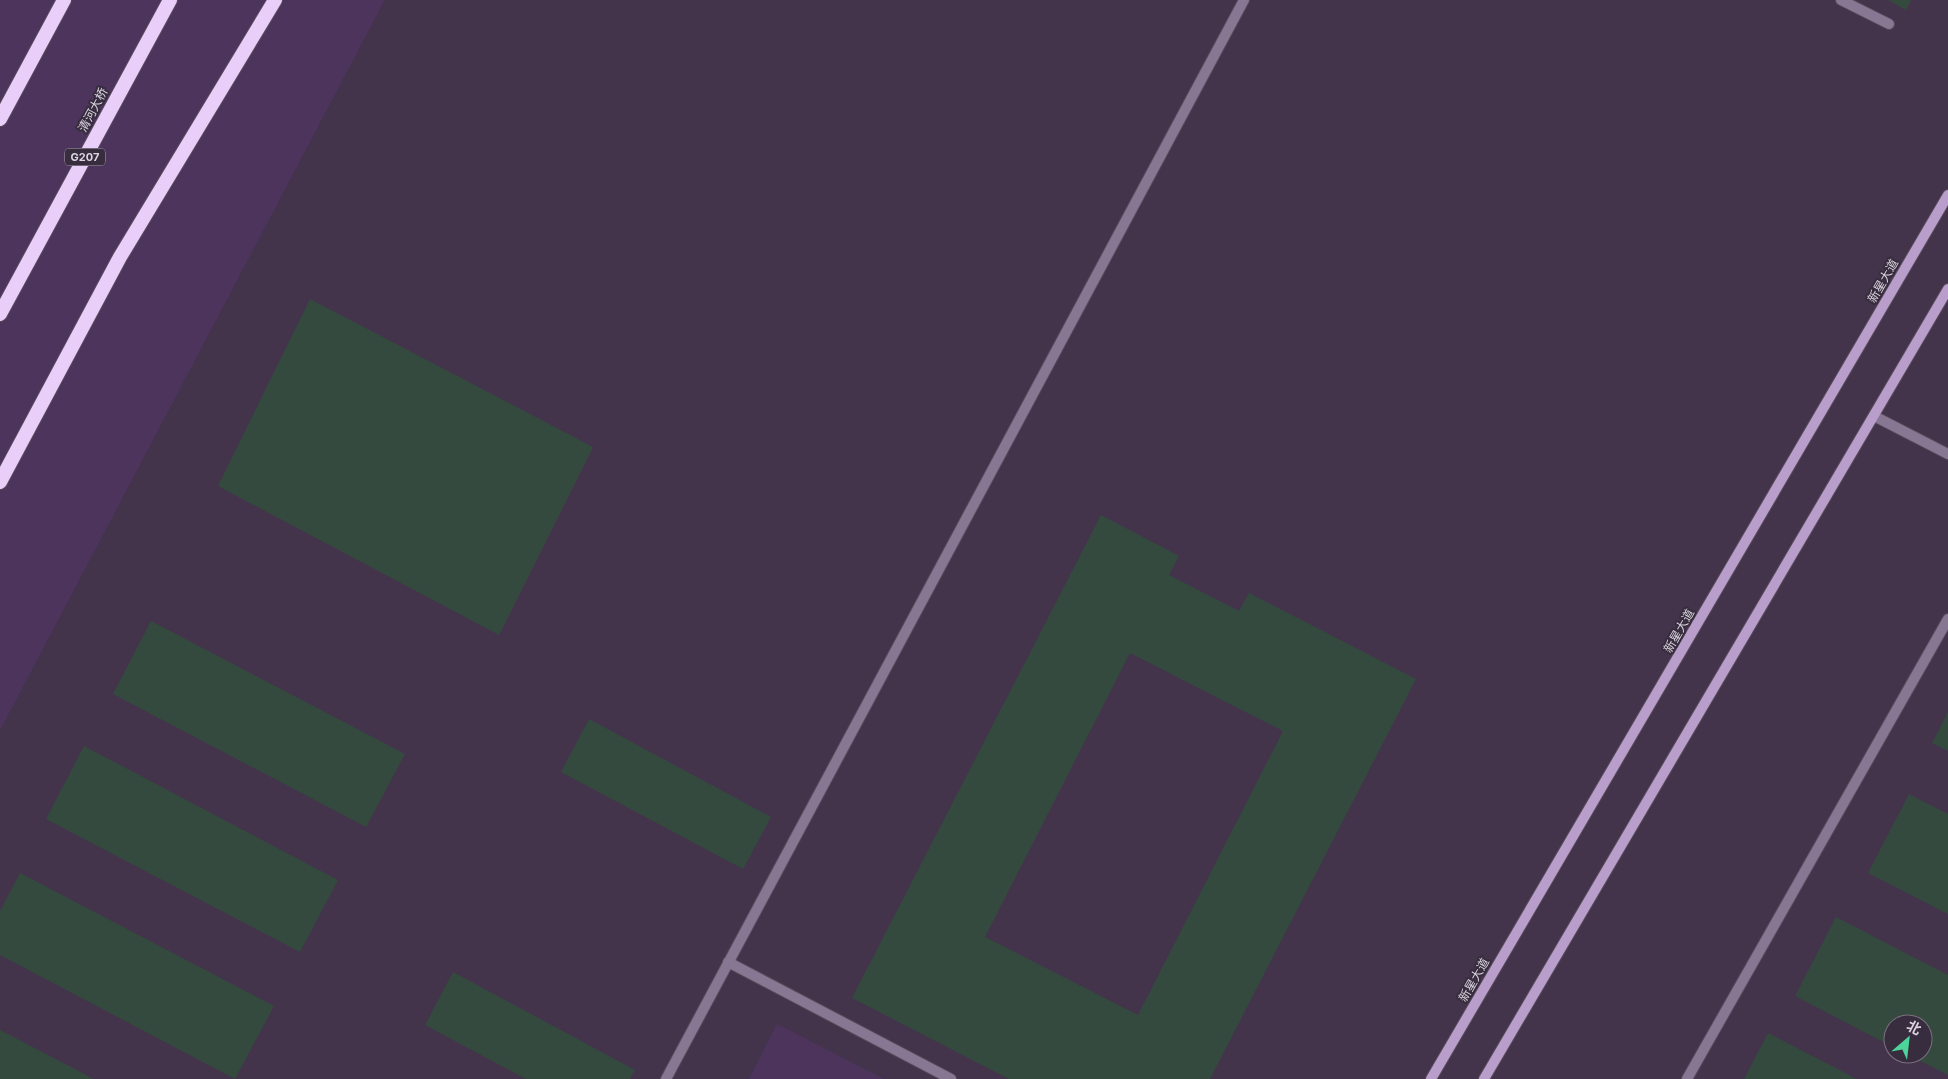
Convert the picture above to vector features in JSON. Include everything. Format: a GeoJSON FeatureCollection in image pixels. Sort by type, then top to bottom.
{"type":"FeatureCollection","features":[{"type":"Feature","properties":{"kind":"highway"},"geometry":{"type":"LineString","coordinates":[[0,119],[64,0]]}},
{"type":"Feature","properties":{"kind":"highway","name":"清河大桥"},"geometry":{"type":"LineString","coordinates":[[0,314],[170,0]]}},
{"type":"Feature","properties":{"kind":"highway"},"geometry":{"type":"LineString","coordinates":[[0,482],[120,258],[275,0]]}},
{"type":"Feature","properties":{"kind":"main road","name":"新星大道"},"geometry":{"type":"LineString","coordinates":[[1431,1079],[1948,195]]}},
{"type":"Feature","properties":{"kind":"main road"},"geometry":{"type":"LineString","coordinates":[[1484,1079],[1948,290]]}},
{"type":"Feature","properties":{"kind":"lane"},"geometry":{"type":"LineString","coordinates":[[666,1079],[1244,0]]}},
{"type":"Feature","properties":{"kind":"lane"},"geometry":{"type":"LineString","coordinates":[[1842,0],[1889,24]]}},
{"type":"Feature","properties":{"kind":"lane"},"geometry":{"type":"LineString","coordinates":[[1874,416],[1948,454]]}},
{"type":"Feature","properties":{"kind":"lane"},"geometry":{"type":"LineString","coordinates":[[1687,1079],[1948,619]]}},
{"type":"Feature","properties":{"kind":"lane"},"geometry":{"type":"LineString","coordinates":[[728,962],[950,1079]]}},
{"type":"Feature","properties":{"kind":"shaded area"},"geometry":{"type":"Polygon","coordinates":[[[0,0],[385,0],[0,731],[0,0]]]}},
{"type":"Feature","properties":{"kind":"shaded area"},"geometry":{"type":"Polygon","coordinates":[[[385,0],[1948,0],[1948,1079],[0,1079],[0,731],[385,0]]]}},
{"type":"Feature","properties":{"kind":"shaded area"},"geometry":{"type":"Polygon","coordinates":[[[777,1024],[884,1079],[749,1079],[777,1024]]]}},
{"type":"Feature","properties":{"kind":"building"},"geometry":{"type":"Polygon","coordinates":[[[1888,0],[1911,0],[1906,10],[1888,0]]]}},
{"type":"Feature","properties":{"kind":"building"},"geometry":{"type":"Polygon","coordinates":[[[310,299],[593,447],[499,635],[218,486],[310,299]]]}},
{"type":"Feature","properties":{"kind":"building"},"geometry":{"type":"Polygon","coordinates":[[[1101,515],[1179,556],[1169,575],[1239,611],[1249,593],[1416,679],[1210,1079],[1009,1079],[852,998],[1101,515]],[[1130,653],[985,937],[1138,1015],[1283,731],[1130,653]]]}},
{"type":"Feature","properties":{"kind":"building"},"geometry":{"type":"Polygon","coordinates":[[[151,621],[405,754],[366,827],[113,694],[151,621]]]}},
{"type":"Feature","properties":{"kind":"building"},"geometry":{"type":"Polygon","coordinates":[[[1948,712],[1948,751],[1932,743],[1948,712]]]}},
{"type":"Feature","properties":{"kind":"building"},"geometry":{"type":"Polygon","coordinates":[[[589,719],[771,817],[743,869],[561,772],[589,719]]]}},
{"type":"Feature","properties":{"kind":"building"},"geometry":{"type":"Polygon","coordinates":[[[84,746],[338,880],[300,952],[46,819],[84,746]]]}},
{"type":"Feature","properties":{"kind":"building"},"geometry":{"type":"Polygon","coordinates":[[[1909,794],[1948,814],[1948,914],[1868,873],[1909,794]]]}},
{"type":"Feature","properties":{"kind":"building"},"geometry":{"type":"Polygon","coordinates":[[[20,873],[274,1006],[235,1079],[0,955],[0,911],[20,873]]]}},
{"type":"Feature","properties":{"kind":"building"},"geometry":{"type":"Polygon","coordinates":[[[1836,917],[1948,975],[1948,1075],[1927,1064],[1933,1064],[1933,1014],[1883,1014],[1883,1042],[1795,996],[1836,917]]]}},
{"type":"Feature","properties":{"kind":"building"},"geometry":{"type":"Polygon","coordinates":[[[453,972],[635,1070],[630,1079],[526,1079],[425,1025],[453,972]]]}},
{"type":"Feature","properties":{"kind":"building"},"geometry":{"type":"Polygon","coordinates":[[[0,1030],[94,1079],[0,1079],[0,1030]]]}},
{"type":"Feature","properties":{"kind":"building"},"geometry":{"type":"Polygon","coordinates":[[[1768,1033],[1857,1079],[1744,1079],[1768,1033]]]}}]}
